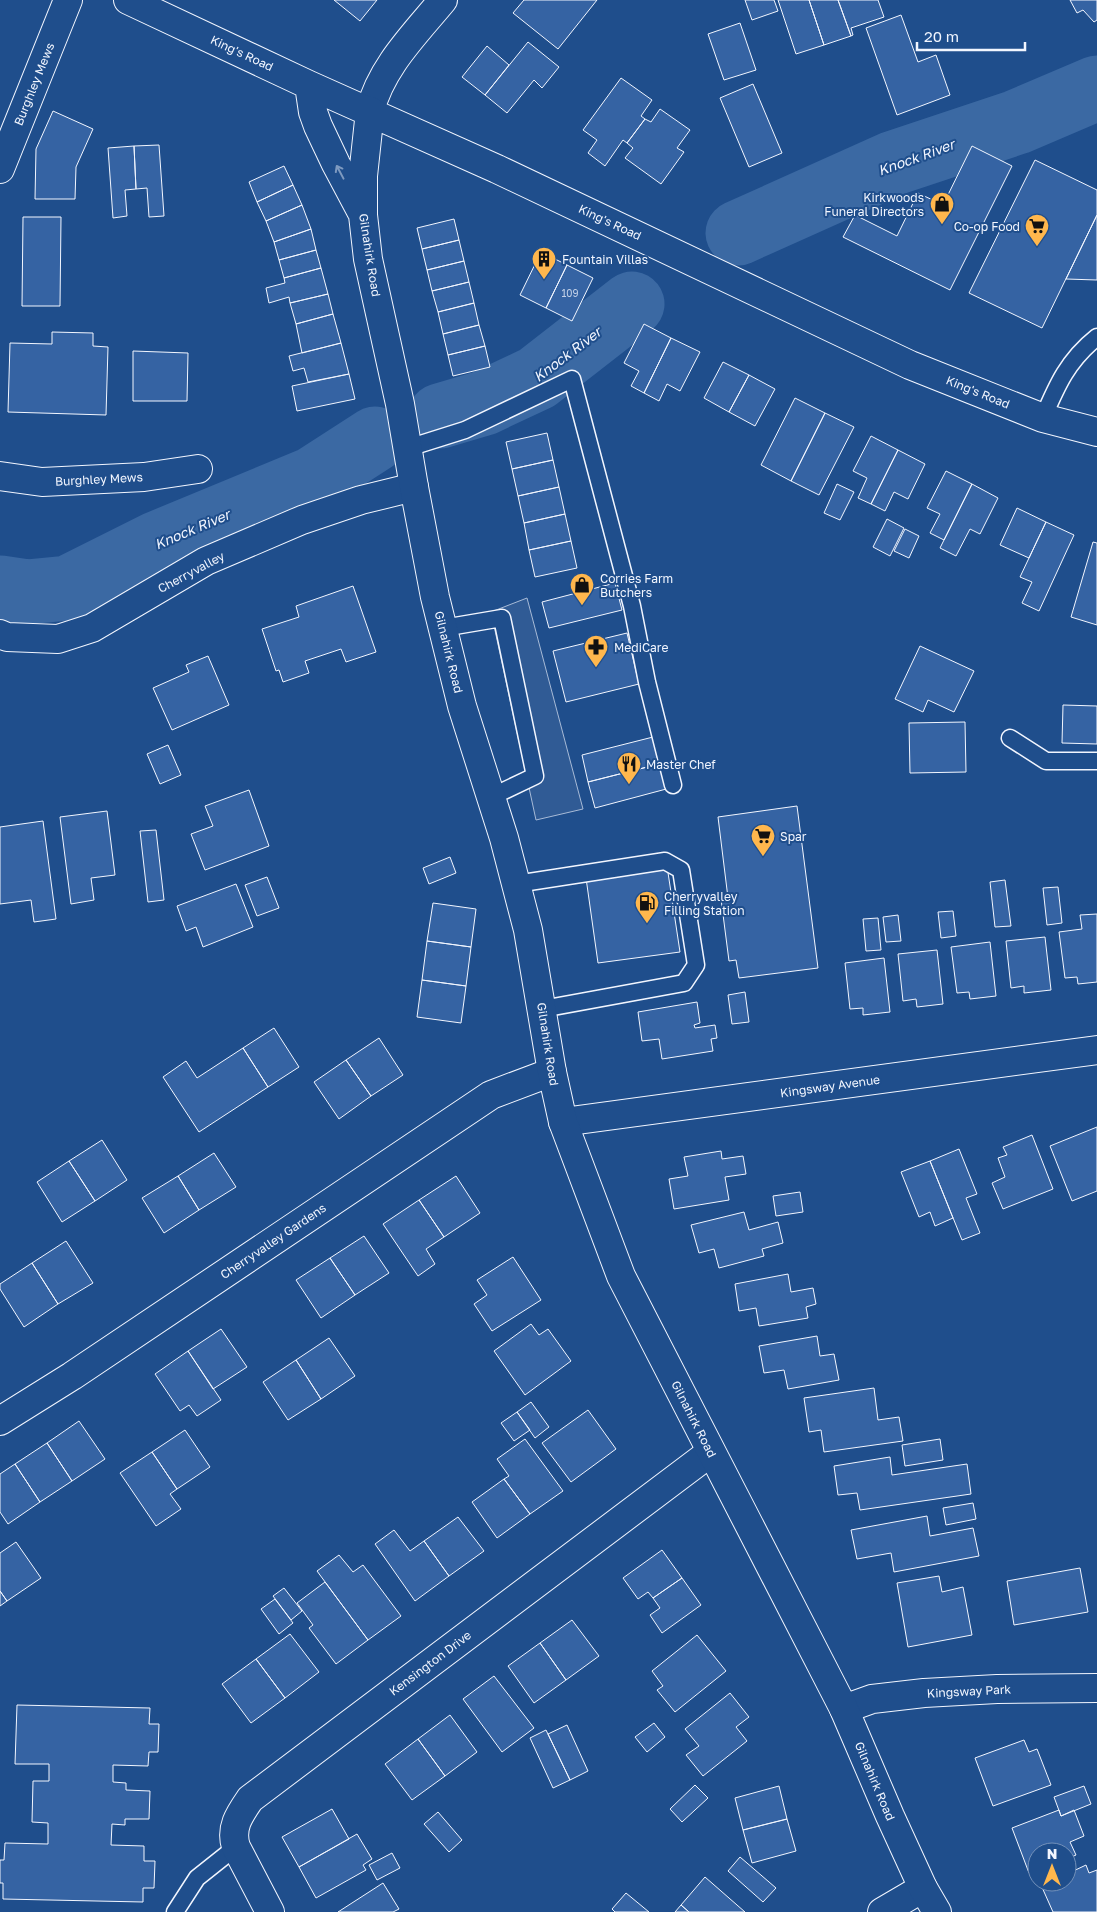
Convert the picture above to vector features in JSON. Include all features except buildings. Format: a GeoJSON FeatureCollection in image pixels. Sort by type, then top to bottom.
{"type":"FeatureCollection","features":[{"type":"Feature","properties":{"kind":"street","name":"Burghley Mews"},"geometry":{"type":"LineString","coordinates":[[0,169],[68,0]]}},
{"type":"Feature","properties":{"kind":"street","name":"King's Road"},"geometry":{"type":"LineString","coordinates":[[128,0],[309,85],[497,168],[910,364],[1043,418],[1097,432]]}},
{"type":"Feature","properties":{"kind":"street","name":"Gilnahirk Road"},"geometry":{"type":"LineString","coordinates":[[443,0],[390,64],[374,96],[370,111],[363,176],[363,215],[368,259],[400,404],[414,487],[443,628],[462,706],[491,797],[528,930],[562,1122],[621,1276],[844,1709],[923,1888],[937,1912]]}},
{"type":"Feature","properties":{"kind":"street"},"geometry":{"type":"LineString","coordinates":[[309,85],[313,112],[318,126],[363,215]]}},
{"type":"Feature","properties":{"kind":"street","name":"Burghley Mews"},"geometry":{"type":"LineString","coordinates":[[0,476],[42,482],[144,477],[198,469]]}},
{"type":"Feature","properties":{"kind":"street","name":"Cherryvalley"},"geometry":{"type":"LineString","coordinates":[[0,634],[7,637],[58,639],[92,628],[206,561],[302,520],[361,500],[414,487]]}},
{"type":"Feature","properties":{"kind":"street","name":"Kingsway Avenue"},"geometry":{"type":"LineString","coordinates":[[562,1122],[1097,1050]]}},
{"type":"Feature","properties":{"kind":"street","name":"Cherryvalley Gardens"},"geometry":{"type":"LineString","coordinates":[[0,1421],[72,1376],[491,1095],[552,1072]]}},
{"type":"Feature","properties":{"kind":"street","name":"Kensington Drive"},"geometry":{"type":"LineString","coordinates":[[270,1912],[236,1847],[233,1837],[236,1819],[250,1799],[711,1452]]}},
{"type":"Feature","properties":{"kind":"street","name":"Kingsway Park"},"geometry":{"type":"LineString","coordinates":[[844,1709],[872,1699],[924,1693],[997,1689],[1097,1688]]}},
{"type":"Feature","properties":{"kind":"street"},"geometry":{"type":"LineString","coordinates":[[882,1912],[923,1888]]}},
{"type":"Feature","properties":{"kind":"lane"},"geometry":{"type":"LineString","coordinates":[[1043,418],[1060,380],[1080,350],[1097,337]]}},
{"type":"Feature","properties":{"kind":"lane"},"geometry":{"type":"LineString","coordinates":[[408,448],[465,430],[572,379],[632,606],[673,785]]}},
{"type":"Feature","properties":{"kind":"lane"},"geometry":{"type":"LineString","coordinates":[[443,628],[502,618],[535,776],[491,797]]}},
{"type":"Feature","properties":{"kind":"lane"},"geometry":{"type":"LineString","coordinates":[[1010,738],[1046,761],[1097,761]]}},
{"type":"Feature","properties":{"kind":"lane"},"geometry":{"type":"LineString","coordinates":[[516,884],[664,861],[681,870],[696,965],[684,983],[542,1009]]}},
{"type":"Feature","properties":{"kind":"lane"},"geometry":{"type":"LineString","coordinates":[[175,1912],[197,1878],[236,1847]]}},
{"type":"Feature","properties":{"kind":"shaded area"},"geometry":{"type":"Polygon","coordinates":[[[527,598],[583,809],[536,820],[491,612],[527,598]]]}},
{"type":"Feature","properties":{"kind":"waterway","name":"Knock River"},"geometry":{"type":"LineString","coordinates":[[738,233],[894,163],[1017,122],[1097,88]]}},
{"type":"Feature","properties":{"kind":"waterway","name":"Knock River"},"geometry":{"type":"LineString","coordinates":[[440,416],[484,403],[537,378],[632,304]]}},
{"type":"Feature","properties":{"kind":"waterway","name":"Knock River"},"geometry":{"type":"LineString","coordinates":[[0,588],[27,592],[68,588],[156,544],[313,479],[375,439]]}},
{"type":"Feature","properties":{"kind":"place","name":"Kirkwoods Funeral Directors"},"geometry":{"type":"Point","coordinates":[942,225]}},
{"type":"Feature","properties":{"kind":"place","name":"Co-op Food"},"geometry":{"type":"Point","coordinates":[1037,247]}},
{"type":"Feature","properties":{"kind":"place","name":"Fountain Villas"},"geometry":{"type":"Point","coordinates":[544,280]}},
{"type":"Feature","properties":{"kind":"place","name":"Corries Farm Butchers"},"geometry":{"type":"Point","coordinates":[582,606]}},
{"type":"Feature","properties":{"kind":"place","name":"MediCare"},"geometry":{"type":"Point","coordinates":[596,668]}},
{"type":"Feature","properties":{"kind":"place","name":"Master Chef"},"geometry":{"type":"Point","coordinates":[629,785]}},
{"type":"Feature","properties":{"kind":"place","name":"Spar"},"geometry":{"type":"Point","coordinates":[763,857]}},
{"type":"Feature","properties":{"kind":"place","name":"Cherryvalley Filling Station"},"geometry":{"type":"Point","coordinates":[647,924]}}]}
